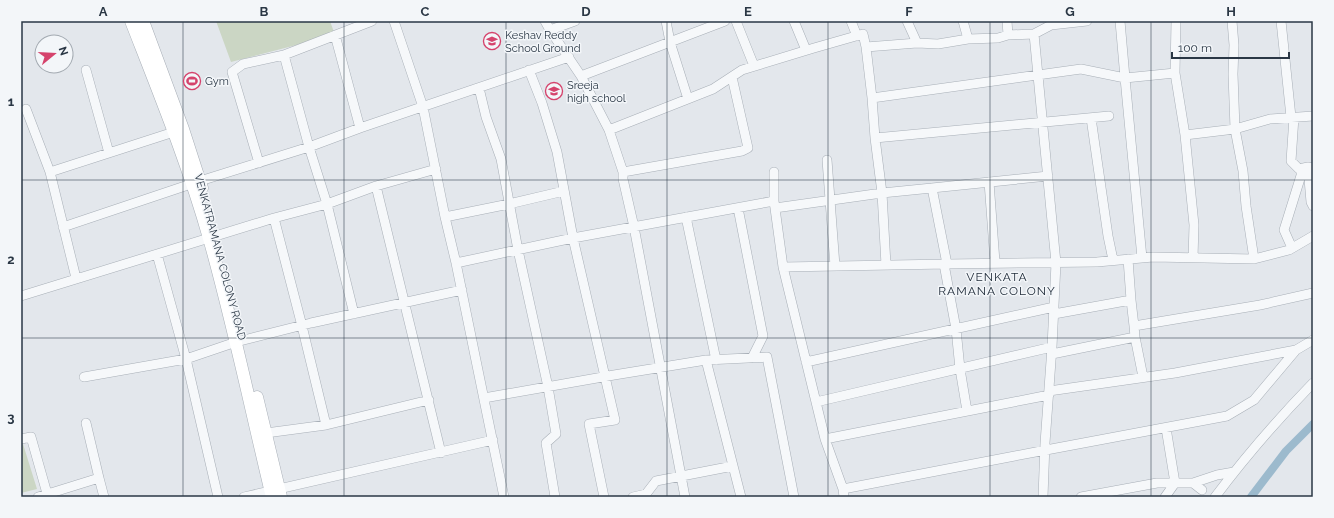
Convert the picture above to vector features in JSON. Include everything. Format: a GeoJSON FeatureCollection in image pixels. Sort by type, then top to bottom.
{"type":"FeatureCollection","features":[{"type":"Feature","properties":{"kind":"main road"},"geometry":{"type":"LineString","coordinates":[[131,21],[178,130]]}},
{"type":"Feature","properties":{"kind":"main road","name":"VENKATRAMANA COLONY ROAD"},"geometry":{"type":"LineString","coordinates":[[143,21],[178,130],[197,182],[213,237],[266,433],[276,493]]}},
{"type":"Feature","properties":{"kind":"main road"},"geometry":{"type":"LineString","coordinates":[[240,341],[276,493]]}},
{"type":"Feature","properties":{"kind":"street"},"geometry":{"type":"LineString","coordinates":[[259,163],[232,72],[243,64],[284,55],[372,21]]}},
{"type":"Feature","properties":{"kind":"street"},"geometry":{"type":"LineString","coordinates":[[394,21],[423,107],[504,497]]}},
{"type":"Feature","properties":{"kind":"street"},"geometry":{"type":"LineString","coordinates":[[545,21],[582,76],[609,130],[623,172],[623,179],[634,227],[685,497]]}},
{"type":"Feature","properties":{"kind":"street"},"geometry":{"type":"LineString","coordinates":[[550,30],[575,21]]}},
{"type":"Feature","properties":{"kind":"street"},"geometry":{"type":"LineString","coordinates":[[666,21],[670,42],[688,99]]}},
{"type":"Feature","properties":{"kind":"street"},"geometry":{"type":"LineString","coordinates":[[582,76],[726,21]]}},
{"type":"Feature","properties":{"kind":"street"},"geometry":{"type":"LineString","coordinates":[[736,21],[754,66]]}},
{"type":"Feature","properties":{"kind":"street"},"geometry":{"type":"LineString","coordinates":[[794,21],[806,50]]}},
{"type":"Feature","properties":{"kind":"street"},"geometry":{"type":"LineString","coordinates":[[851,21],[857,36]]}},
{"type":"Feature","properties":{"kind":"street"},"geometry":{"type":"LineString","coordinates":[[907,21],[917,43]]}},
{"type":"Feature","properties":{"kind":"street"},"geometry":{"type":"LineString","coordinates":[[962,21],[968,39]]}},
{"type":"Feature","properties":{"kind":"street"},"geometry":{"type":"LineString","coordinates":[[1006,21],[1008,35]]}},
{"type":"Feature","properties":{"kind":"street"},"geometry":{"type":"LineString","coordinates":[[866,47],[917,43],[938,44],[968,39],[998,38],[1008,35],[1034,34],[1051,23],[1087,21]]}},
{"type":"Feature","properties":{"kind":"street"},"geometry":{"type":"LineString","coordinates":[[1120,21],[1142,258]]}},
{"type":"Feature","properties":{"kind":"street"},"geometry":{"type":"LineString","coordinates":[[1176,21],[1176,73],[1185,135],[1194,225],[1193,258]]}},
{"type":"Feature","properties":{"kind":"street"},"geometry":{"type":"LineString","coordinates":[[1232,21],[1234,45],[1232,74],[1235,129],[1243,171],[1246,206],[1254,259]]}},
{"type":"Feature","properties":{"kind":"street"},"geometry":{"type":"LineString","coordinates":[[1281,21],[1292,117],[1291,161],[1299,169],[1308,168]]}},
{"type":"Feature","properties":{"kind":"street"},"geometry":{"type":"LineString","coordinates":[[609,130],[714,89],[742,70],[863,34],[866,47],[882,193],[886,265]]}},
{"type":"Feature","properties":{"kind":"street"},"geometry":{"type":"LineString","coordinates":[[1034,34],[1056,263],[1043,497]]}},
{"type":"Feature","properties":{"kind":"street"},"geometry":{"type":"LineString","coordinates":[[335,36],[360,128]]}},
{"type":"Feature","properties":{"kind":"street"},"geometry":{"type":"LineString","coordinates":[[284,55],[309,147],[327,204],[354,314]]}},
{"type":"Feature","properties":{"kind":"street"},"geometry":{"type":"LineString","coordinates":[[63,227],[197,182],[309,147],[360,128],[569,57]]}},
{"type":"Feature","properties":{"kind":"street"},"geometry":{"type":"LineString","coordinates":[[872,98],[1081,69],[1125,78],[1176,73]]}},
{"type":"Feature","properties":{"kind":"street"},"geometry":{"type":"LineString","coordinates":[[86,70],[110,153]]}},
{"type":"Feature","properties":{"kind":"street"},"geometry":{"type":"LineString","coordinates":[[529,70],[542,103],[557,152],[573,238],[615,420],[589,424],[604,497]]}},
{"type":"Feature","properties":{"kind":"street"},"geometry":{"type":"LineString","coordinates":[[623,172],[742,151],[748,148],[732,77]]}},
{"type":"Feature","properties":{"kind":"street"},"geometry":{"type":"LineString","coordinates":[[478,88],[486,117],[501,159],[518,250],[548,387],[556,434],[546,443],[555,497]]}},
{"type":"Feature","properties":{"kind":"street"},"geometry":{"type":"LineString","coordinates":[[26,109],[50,172],[76,278]]}},
{"type":"Feature","properties":{"kind":"street"},"geometry":{"type":"LineString","coordinates":[[875,138],[1109,116]]}},
{"type":"Feature","properties":{"kind":"street"},"geometry":{"type":"LineString","coordinates":[[1185,135],[1235,129],[1270,119],[1313,116]]}},
{"type":"Feature","properties":{"kind":"street"},"geometry":{"type":"LineString","coordinates":[[1091,118],[1108,236],[1113,260]]}},
{"type":"Feature","properties":{"kind":"street"},"geometry":{"type":"LineString","coordinates":[[50,172],[178,130]]}},
{"type":"Feature","properties":{"kind":"street"},"geometry":{"type":"LineString","coordinates":[[827,160],[835,266]]}},
{"type":"Feature","properties":{"kind":"street"},"geometry":{"type":"LineString","coordinates":[[1308,168],[1311,202],[1313,206]]}},
{"type":"Feature","properties":{"kind":"street"},"geometry":{"type":"LineString","coordinates":[[1292,248],[1284,230],[1308,168]]}},
{"type":"Feature","properties":{"kind":"street"},"geometry":{"type":"LineString","coordinates":[[21,296],[274,218],[327,204],[376,186],[436,169]]}},
{"type":"Feature","properties":{"kind":"street"},"geometry":{"type":"LineString","coordinates":[[774,172],[775,204],[783,267],[825,439],[843,493],[1046,450],[1227,416],[1254,400],[1296,350],[1313,340]]}},
{"type":"Feature","properties":{"kind":"street"},"geometry":{"type":"LineString","coordinates":[[456,263],[573,238],[738,208],[830,200],[882,193],[1048,176]]}},
{"type":"Feature","properties":{"kind":"street"},"geometry":{"type":"LineString","coordinates":[[989,182],[994,262]]}},
{"type":"Feature","properties":{"kind":"street"},"geometry":{"type":"LineString","coordinates":[[376,186],[406,303],[441,453]]}},
{"type":"Feature","properties":{"kind":"street"},"geometry":{"type":"LineString","coordinates":[[932,188],[956,329],[960,369],[967,411]]}},
{"type":"Feature","properties":{"kind":"street"},"geometry":{"type":"LineString","coordinates":[[445,217],[509,204],[564,190]]}},
{"type":"Feature","properties":{"kind":"street"},"geometry":{"type":"LineString","coordinates":[[738,208],[763,336],[752,358]]}},
{"type":"Feature","properties":{"kind":"street"},"geometry":{"type":"LineString","coordinates":[[686,217],[716,360]]}},
{"type":"Feature","properties":{"kind":"street"},"geometry":{"type":"LineString","coordinates":[[274,218],[326,425]]}},
{"type":"Feature","properties":{"kind":"street"},"geometry":{"type":"LineString","coordinates":[[783,267],[994,262],[1056,263],[1153,257],[1254,259],[1289,250],[1313,236]]}},
{"type":"Feature","properties":{"kind":"street"},"geometry":{"type":"LineString","coordinates":[[157,254],[186,359],[218,497]]}},
{"type":"Feature","properties":{"kind":"street"},"geometry":{"type":"LineString","coordinates":[[1128,259],[1135,337],[1144,377]]}},
{"type":"Feature","properties":{"kind":"street"},"geometry":{"type":"LineString","coordinates":[[84,377],[186,359],[240,341],[462,290]]}},
{"type":"Feature","properties":{"kind":"street"},"geometry":{"type":"LineString","coordinates":[[1134,326],[1260,305],[1313,293]]}},
{"type":"Feature","properties":{"kind":"street"},"geometry":{"type":"LineString","coordinates":[[806,362],[956,329],[1054,310],[1132,300]]}},
{"type":"Feature","properties":{"kind":"street"},"geometry":{"type":"LineString","coordinates":[[816,402],[960,369],[1052,350],[1135,337]]}},
{"type":"Feature","properties":{"kind":"street"},"geometry":{"type":"LineString","coordinates":[[825,439],[1049,393],[1175,373],[1296,350]]}},
{"type":"Feature","properties":{"kind":"street"},"geometry":{"type":"LineString","coordinates":[[484,398],[605,376],[706,360],[767,357],[794,497]]}},
{"type":"Feature","properties":{"kind":"street"},"geometry":{"type":"LineString","coordinates":[[706,360],[742,497]]}},
{"type":"Feature","properties":{"kind":"street"},"geometry":{"type":"LineString","coordinates":[[1215,497],[1281,416],[1313,383]]}},
{"type":"Feature","properties":{"kind":"street"},"geometry":{"type":"LineString","coordinates":[[266,433],[326,425],[429,400]]}},
{"type":"Feature","properties":{"kind":"street"},"geometry":{"type":"LineString","coordinates":[[86,423],[104,497]]}},
{"type":"Feature","properties":{"kind":"street"},"geometry":{"type":"LineString","coordinates":[[1165,497],[1175,483],[1166,428]]}},
{"type":"Feature","properties":{"kind":"street"},"geometry":{"type":"LineString","coordinates":[[21,439],[31,437],[44,496],[99,478]]}},
{"type":"Feature","properties":{"kind":"street"},"geometry":{"type":"LineString","coordinates":[[244,497],[276,493],[493,440]]}},
{"type":"Feature","properties":{"kind":"street"},"geometry":{"type":"LineString","coordinates":[[633,497],[646,494],[656,481],[734,466]]}},
{"type":"Feature","properties":{"kind":"street"},"geometry":{"type":"LineString","coordinates":[[1081,497],[1157,483],[1193,483],[1217,475],[1234,472]]}},
{"type":"Feature","properties":{"kind":"street"},"geometry":{"type":"LineString","coordinates":[[1193,483],[1202,490]]}},
{"type":"Feature","properties":{"kind":"green space"},"geometry":{"type":"Polygon","coordinates":[[[216,21],[330,21],[335,35],[231,62],[216,21]]]}},
{"type":"Feature","properties":{"kind":"green space"},"geometry":{"type":"Polygon","coordinates":[[[23,444],[37,489],[21,493],[21,445],[23,444]]]}},
{"type":"Feature","properties":{"kind":"waterway"},"geometry":{"type":"LineString","coordinates":[[1251,497],[1286,451],[1313,424]]}},
{"type":"Feature","properties":{"kind":"place","name":"Keshav Reddy School Ground"},"geometry":{"type":"Point","coordinates":[492,41]}},
{"type":"Feature","properties":{"kind":"place","name":"Gym"},"geometry":{"type":"Point","coordinates":[192,81]}},
{"type":"Feature","properties":{"kind":"place","name":"Sreeja high school"},"geometry":{"type":"Point","coordinates":[554,91]}},
{"type":"Feature","properties":{"kind":"district","name":"VENKATA RAMANA COLONY"},"geometry":{"type":"Point","coordinates":[997,284]}}]}
